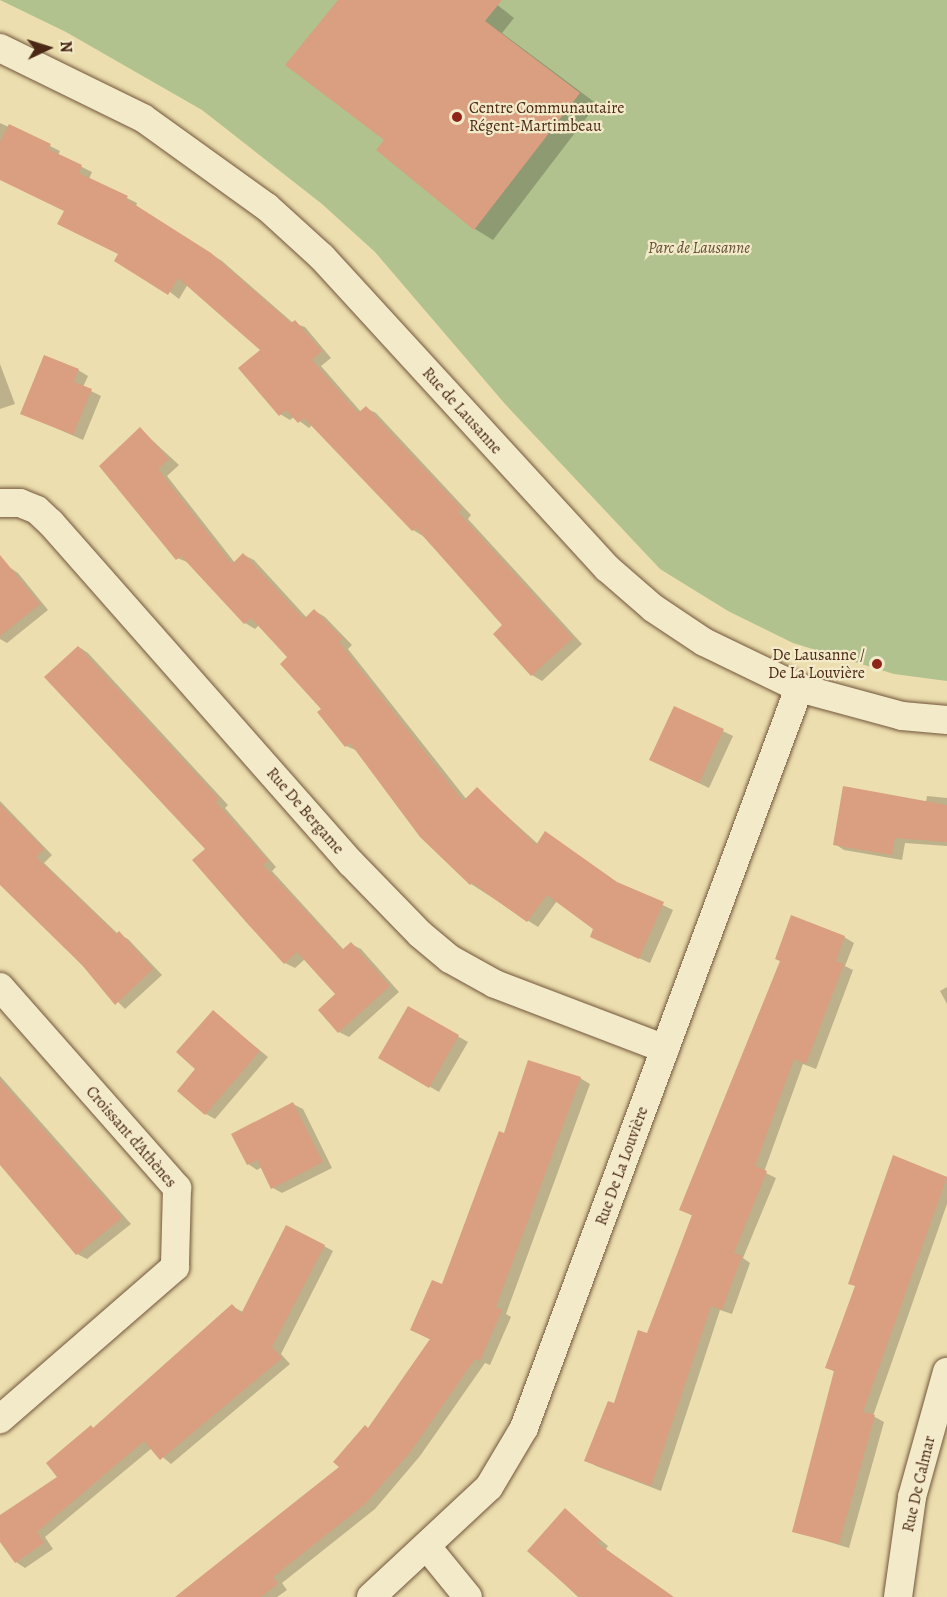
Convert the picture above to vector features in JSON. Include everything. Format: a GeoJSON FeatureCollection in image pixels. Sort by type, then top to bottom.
{"type":"FeatureCollection","features":[{"type":"Feature","properties":{"kind":"street","name":"Rue de Lausanne"},"geometry":{"type":"LineString","coordinates":[[0,48],[143,118],[267,207],[322,257],[607,568],[653,608],[704,642],[799,688],[902,716],[947,720]]}},
{"type":"Feature","properties":{"kind":"street","name":"Rue De Bergame"},"geometry":{"type":"LineString","coordinates":[[0,503],[29,506],[51,523],[351,863],[420,934],[450,958],[495,984],[664,1049]]}},
{"type":"Feature","properties":{"kind":"street","name":"Rue De La Louvière"},"geometry":{"type":"LineString","coordinates":[[371,1597],[428,1548],[489,1487],[524,1428],[799,688]]}},
{"type":"Feature","properties":{"kind":"street","name":"Croissant d'Athènes"},"geometry":{"type":"LineString","coordinates":[[0,987],[177,1188],[175,1267],[0,1419]]}},
{"type":"Feature","properties":{"kind":"street","name":"Rue De Calmar"},"geometry":{"type":"LineString","coordinates":[[898,1597],[912,1497],[947,1372]]}},
{"type":"Feature","properties":{"kind":"street"},"geometry":{"type":"LineString","coordinates":[[428,1548],[468,1597]]}},
{"type":"Feature","properties":{"kind":"green space","name":"Parc de Lausanne"},"geometry":{"type":"Polygon","coordinates":[[[0,0],[947,0],[947,681],[894,674],[793,643],[728,611],[660,569],[505,404],[375,252],[322,204],[202,110],[66,32],[0,0]]]}},
{"type":"Feature","properties":{"kind":"building","name":"Centre Communautaire Régent-Martimbeau"},"geometry":{"type":"Polygon","coordinates":[[[338,0],[502,0],[485,21],[580,93],[474,230],[376,150],[384,140],[285,65],[338,0]]]}},
{"type":"Feature","properties":{"kind":"building"},"geometry":{"type":"Polygon","coordinates":[[[9,124],[51,144],[48,149],[82,165],[79,173],[128,196],[126,199],[211,253],[291,323],[295,320],[322,351],[312,360],[358,413],[366,406],[462,509],[458,512],[573,638],[531,676],[493,634],[502,625],[416,528],[412,531],[304,418],[298,423],[286,410],[279,416],[238,368],[260,350],[178,278],[168,295],[114,261],[118,254],[57,224],[64,211],[0,180],[0,142],[9,124]]]}},
{"type":"Feature","properties":{"kind":"building"},"geometry":{"type":"Polygon","coordinates":[[[44,355],[79,369],[74,382],[92,389],[73,435],[20,414],[44,355]]]}},
{"type":"Feature","properties":{"kind":"building"},"geometry":{"type":"Polygon","coordinates":[[[140,427],[169,459],[158,469],[232,564],[243,553],[304,619],[314,609],[343,639],[339,642],[463,801],[477,787],[536,845],[545,831],[617,882],[664,902],[639,959],[590,937],[593,929],[547,895],[527,922],[472,883],[470,885],[420,837],[350,743],[345,747],[317,712],[321,709],[280,664],[287,657],[251,618],[244,624],[181,556],[176,560],[99,466],[140,427]]]}},
{"type":"Feature","properties":{"kind":"building"},"geometry":{"type":"Polygon","coordinates":[[[0,555],[40,604],[0,636],[0,555]]]}},
{"type":"Feature","properties":{"kind":"building"},"geometry":{"type":"Polygon","coordinates":[[[78,646],[219,799],[216,802],[268,861],[263,865],[342,950],[351,942],[390,986],[338,1033],[318,1010],[335,994],[297,952],[284,964],[192,860],[205,849],[44,677],[78,646]]]}},
{"type":"Feature","properties":{"kind":"building"},"geometry":{"type":"Polygon","coordinates":[[[674,706],[724,729],[699,783],[649,760],[674,706]]]}},
{"type":"Feature","properties":{"kind":"building"},"geometry":{"type":"Polygon","coordinates":[[[843,786],[947,805],[947,842],[895,838],[892,855],[833,845],[843,786]]]}},
{"type":"Feature","properties":{"kind":"building"},"geometry":{"type":"Polygon","coordinates":[[[0,804],[44,849],[36,857],[116,934],[119,931],[153,969],[115,1005],[82,965],[0,885],[0,804]]]}},
{"type":"Feature","properties":{"kind":"building"},"geometry":{"type":"Polygon","coordinates":[[[791,915],[845,936],[836,961],[844,964],[806,1064],[794,1059],[755,1166],[767,1171],[734,1253],[742,1256],[722,1310],[711,1306],[651,1486],[584,1461],[608,1401],[614,1403],[638,1330],[647,1333],[692,1215],[679,1210],[780,961],[775,959],[791,915]]]}},
{"type":"Feature","properties":{"kind":"building"},"geometry":{"type":"Polygon","coordinates":[[[408,1006],[459,1035],[429,1088],[378,1058],[408,1006]]]}},
{"type":"Feature","properties":{"kind":"building"},"geometry":{"type":"Polygon","coordinates":[[[213,1010],[260,1051],[205,1115],[177,1091],[195,1069],[176,1052],[213,1010]]]}},
{"type":"Feature","properties":{"kind":"building"},"geometry":{"type":"Polygon","coordinates":[[[528,1060],[581,1077],[496,1307],[502,1310],[480,1361],[475,1359],[411,1451],[365,1504],[273,1577],[278,1584],[261,1597],[175,1597],[339,1467],[333,1462],[365,1425],[368,1428],[430,1339],[410,1330],[432,1280],[442,1284],[499,1131],[504,1133],[528,1060]]]}},
{"type":"Feature","properties":{"kind":"building"},"geometry":{"type":"Polygon","coordinates":[[[0,1080],[122,1218],[76,1255],[0,1165],[0,1080]]]}},
{"type":"Feature","properties":{"kind":"building"},"geometry":{"type":"Polygon","coordinates":[[[293,1102],[323,1162],[271,1189],[257,1160],[247,1165],[231,1134],[293,1102]]]}},
{"type":"Feature","properties":{"kind":"building"},"geometry":{"type":"Polygon","coordinates":[[[893,1155],[947,1177],[863,1412],[875,1415],[839,1544],[792,1532],[834,1371],[825,1368],[855,1286],[848,1284],[893,1155]]]}},
{"type":"Feature","properties":{"kind":"building"},"geometry":{"type":"Polygon","coordinates":[[[286,1225],[325,1245],[272,1347],[282,1358],[160,1460],[144,1441],[37,1532],[44,1543],[15,1563],[0,1542],[0,1515],[57,1477],[46,1463],[91,1425],[93,1428],[232,1304],[241,1314],[286,1225]]]}},
{"type":"Feature","properties":{"kind":"building"},"geometry":{"type":"Polygon","coordinates":[[[565,1508],[600,1540],[597,1543],[674,1597],[579,1597],[527,1551],[565,1508]]]}},
{"type":"Feature","properties":{"kind":"place","name":"Centre Communautaire Régent-Martimbeau"},"geometry":{"type":"Point","coordinates":[457,117]}},
{"type":"Feature","properties":{"kind":"place","name":"De Lausanne / De La Louvière"},"geometry":{"type":"Point","coordinates":[877,664]}}]}
